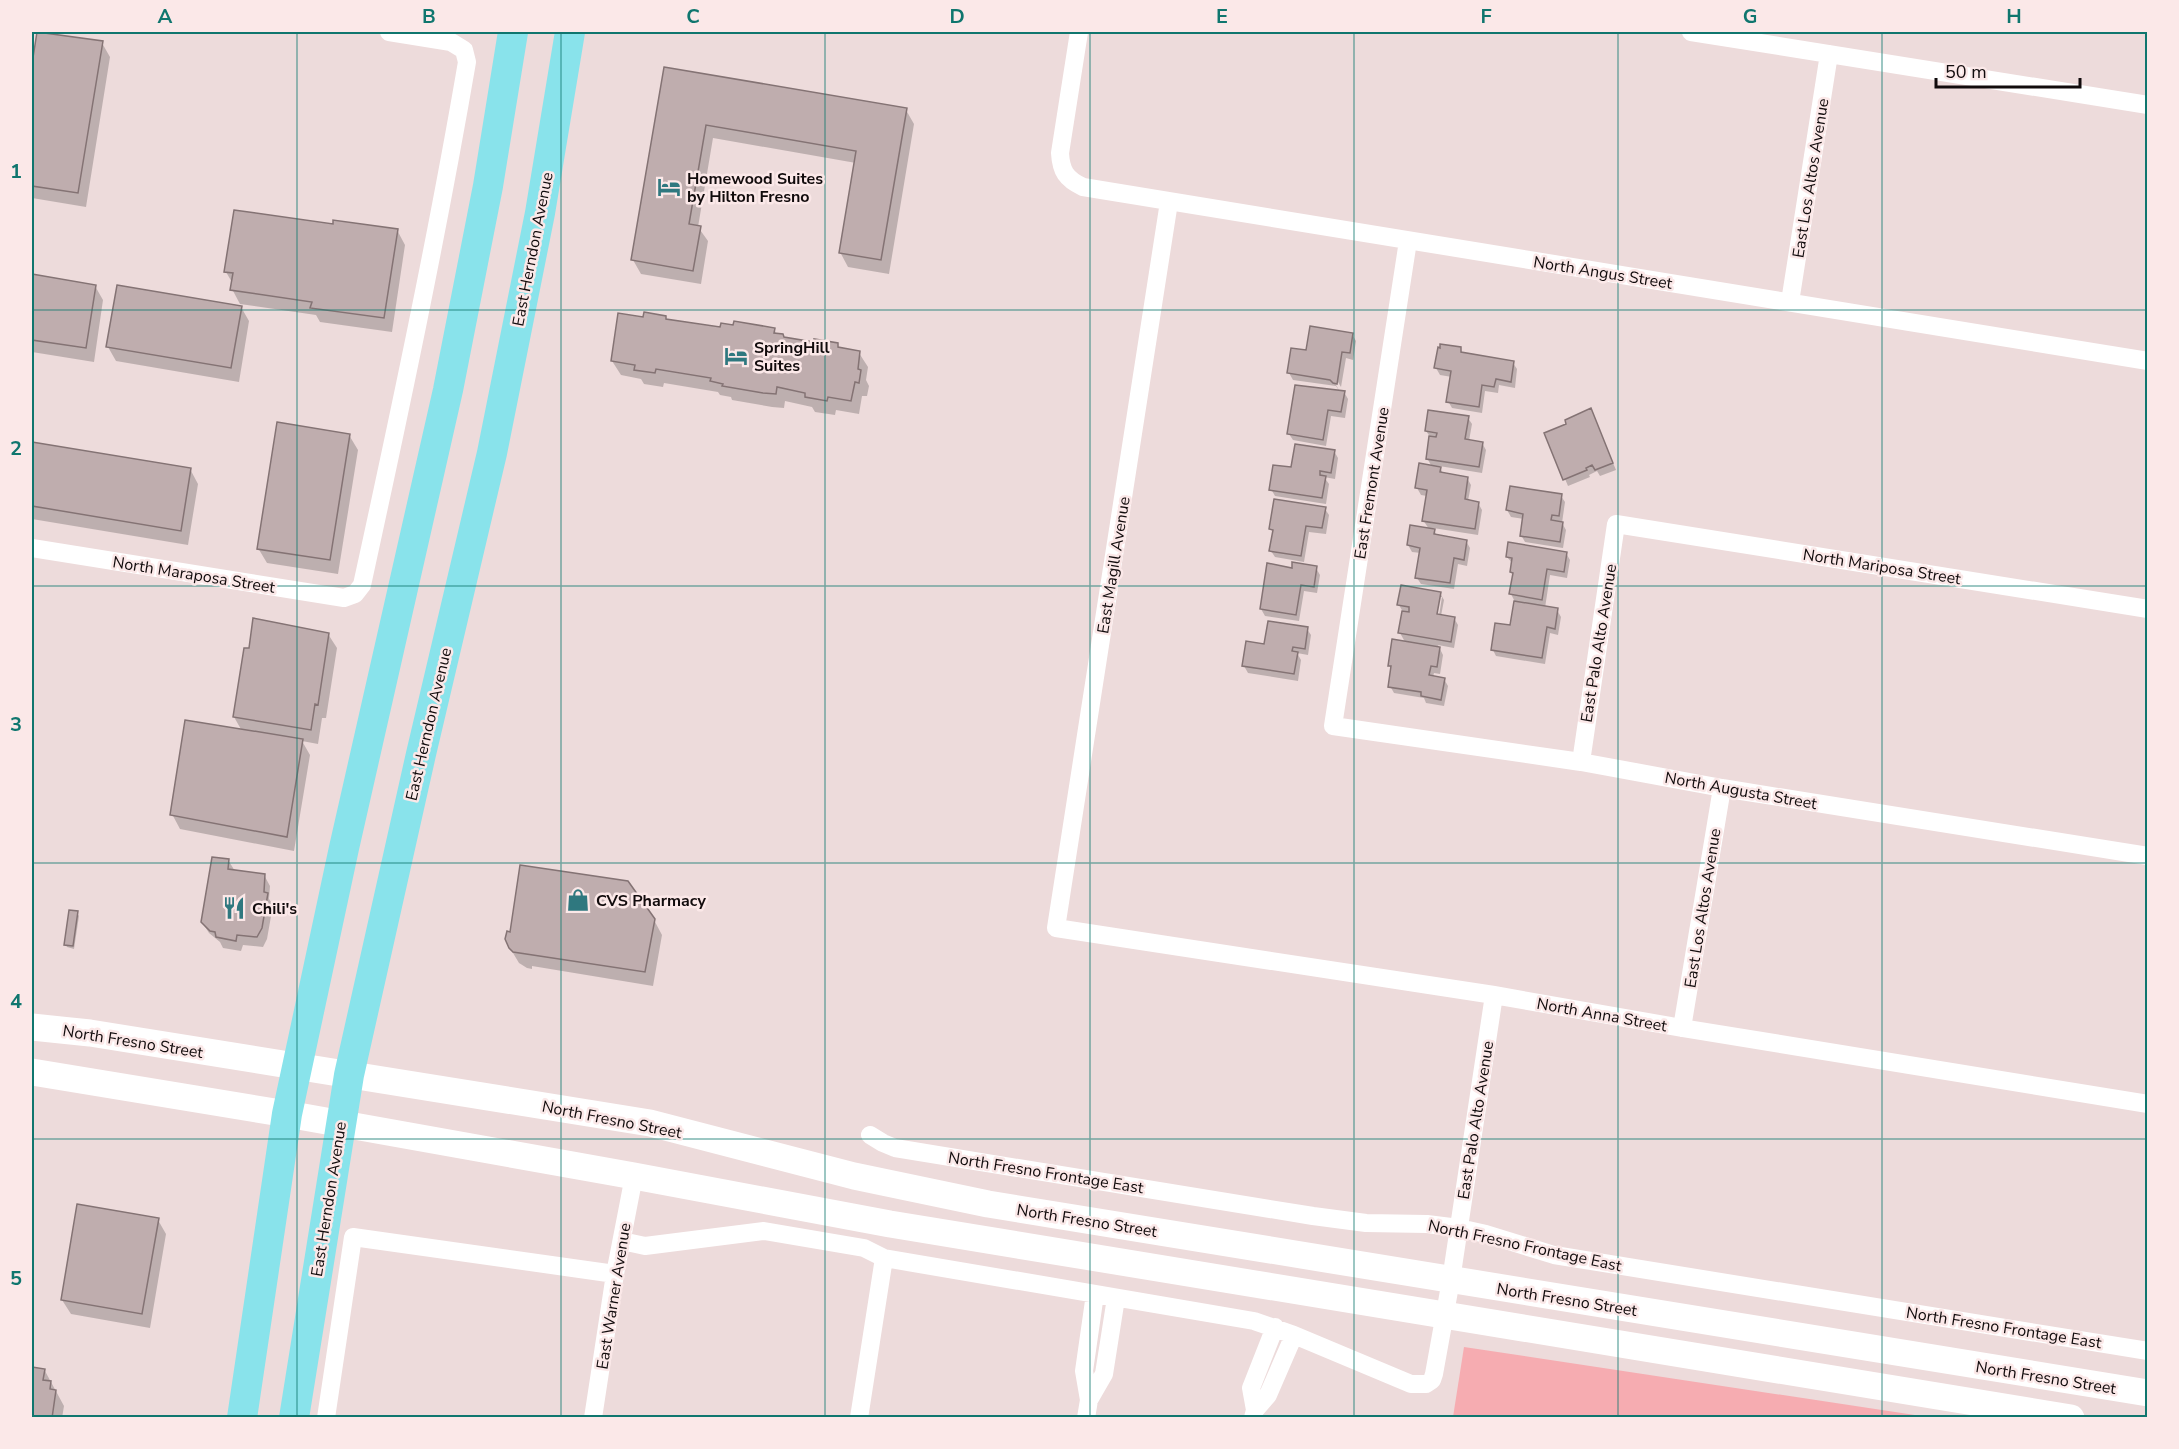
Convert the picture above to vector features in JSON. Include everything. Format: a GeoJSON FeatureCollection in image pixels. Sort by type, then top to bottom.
{"type":"FeatureCollection","features":[{"type":"Feature","properties":{"kind":"main road"},"geometry":{"type":"LineString","coordinates":[[242,1418],[287,1114],[344,848],[448,390],[488,186],[513,32]]}},
{"type":"Feature","properties":{"kind":"main road","name":"East Herndon Avenue"},"geometry":{"type":"LineString","coordinates":[[294,1418],[349,1075],[496,431],[540,213],[570,32]]}},
{"type":"Feature","properties":{"kind":"main road","name":"North Fresno Street"},"geometry":{"type":"LineString","coordinates":[[32,1027],[90,1033],[650,1123],[918,1191],[2148,1393]]}},
{"type":"Feature","properties":{"kind":"main road"},"geometry":{"type":"LineString","coordinates":[[32,1072],[340,1123],[890,1224],[2071,1418]]}},
{"type":"Feature","properties":{"kind":"street","name":"North Maraposa Street"},"geometry":{"type":"LineString","coordinates":[[32,548],[344,598],[355,594],[362,585],[413,354],[467,62],[464,50],[451,42],[389,32]]}},
{"type":"Feature","properties":{"kind":"street","name":"North Angus Street"},"geometry":{"type":"LineString","coordinates":[[1079,32],[1060,153],[1064,173],[1070,180],[1083,187],[2148,361]]}},
{"type":"Feature","properties":{"kind":"street"},"geometry":{"type":"LineString","coordinates":[[1691,32],[2148,105]]}},
{"type":"Feature","properties":{"kind":"street","name":"East Los Altos Avenue"},"geometry":{"type":"LineString","coordinates":[[1790,302],[1829,54]]}},
{"type":"Feature","properties":{"kind":"street","name":"East Magill Avenue"},"geometry":{"type":"LineString","coordinates":[[1056,928],[1169,202]]}},
{"type":"Feature","properties":{"kind":"street","name":"East Fremont Avenue"},"geometry":{"type":"LineString","coordinates":[[1333,726],[1408,241]]}},
{"type":"Feature","properties":{"kind":"street","name":"North Mariposa Street"},"geometry":{"type":"LineString","coordinates":[[1616,524],[2148,609]]}},
{"type":"Feature","properties":{"kind":"street","name":"East Palo Alto Avenue"},"geometry":{"type":"LineString","coordinates":[[1581,762],[1616,524]]}},
{"type":"Feature","properties":{"kind":"street","name":"North Augusta Street"},"geometry":{"type":"LineString","coordinates":[[1333,726],[1581,762],[1722,788],[2148,856]]}},
{"type":"Feature","properties":{"kind":"street","name":"East Los Altos Avenue"},"geometry":{"type":"LineString","coordinates":[[1682,1028],[1722,788]]}},
{"type":"Feature","properties":{"kind":"street","name":"North Anna Street"},"geometry":{"type":"LineString","coordinates":[[1056,928],[1494,995],[2148,1104]]}},
{"type":"Feature","properties":{"kind":"street","name":"East Palo Alto Avenue"},"geometry":{"type":"LineString","coordinates":[[1294,1335],[1419,1386],[1426,1384],[1434,1374],[1451,1280],[1494,995]]}},
{"type":"Feature","properties":{"kind":"street","name":"North Fresno Frontage East"},"geometry":{"type":"LineString","coordinates":[[870,1135],[895,1148],[1313,1216],[1366,1223],[1427,1224],[1459,1228],[1554,1255],[2148,1351]]}},
{"type":"Feature","properties":{"kind":"street","name":"East Warner Avenue"},"geometry":{"type":"LineString","coordinates":[[593,1418],[615,1274],[634,1176]]}},
{"type":"Feature","properties":{"kind":"street"},"geometry":{"type":"LineString","coordinates":[[622,1241],[645,1246],[764,1231],[864,1248],[884,1258],[1254,1321],[1294,1335],[1268,1395],[1254,1414]]}},
{"type":"Feature","properties":{"kind":"street"},"geometry":{"type":"LineString","coordinates":[[326,1418],[353,1237],[615,1274]]}},
{"type":"Feature","properties":{"kind":"street"},"geometry":{"type":"LineString","coordinates":[[859,1418],[884,1258]]}},
{"type":"Feature","properties":{"kind":"street"},"geometry":{"type":"LineString","coordinates":[[1088,1409],[1084,1371],[1095,1294]]}},
{"type":"Feature","properties":{"kind":"street"},"geometry":{"type":"LineString","coordinates":[[1088,1409],[1104,1374],[1116,1298]]}},
{"type":"Feature","properties":{"kind":"street"},"geometry":{"type":"LineString","coordinates":[[1254,1414],[1251,1388],[1275,1327]]}},
{"type":"Feature","properties":{"kind":"shaded area"},"geometry":{"type":"Polygon","coordinates":[[[1464,1347],[1928,1417],[1453,1417],[1464,1347]]]}},
{"type":"Feature","properties":{"kind":"building"},"geometry":{"type":"Polygon","coordinates":[[[37,32],[103,41],[78,193],[32,186],[32,64],[37,32]]]}},
{"type":"Feature","properties":{"kind":"building","name":"Homewood Suites by Hilton Fresno"},"geometry":{"type":"Polygon","coordinates":[[[664,67],[907,108],[881,260],[839,253],[856,151],[706,125],[689,224],[701,226],[693,271],[631,260],[664,67]]]}},
{"type":"Feature","properties":{"kind":"building"},"geometry":{"type":"Polygon","coordinates":[[[234,210],[333,224],[333,220],[398,229],[384,318],[310,308],[312,302],[230,290],[233,273],[224,272],[234,210]]]}},
{"type":"Feature","properties":{"kind":"building"},"geometry":{"type":"Polygon","coordinates":[[[32,274],[96,285],[86,348],[32,340],[32,274]]]}},
{"type":"Feature","properties":{"kind":"building"},"geometry":{"type":"Polygon","coordinates":[[[117,285],[242,306],[231,368],[106,347],[117,285]]]}},
{"type":"Feature","properties":{"kind":"building","name":"SpringHill Suites"},"geometry":{"type":"Polygon","coordinates":[[[644,312],[666,316],[666,319],[720,327],[721,323],[733,325],[734,321],[775,328],[774,333],[783,334],[784,337],[838,343],[838,347],[860,351],[859,383],[855,382],[851,401],[828,397],[827,401],[805,397],[805,393],[777,387],[776,394],[763,393],[722,386],[723,384],[710,381],[711,378],[656,369],[655,373],[634,370],[635,365],[611,361],[618,313],[643,317],[644,312]]]}},
{"type":"Feature","properties":{"kind":"building"},"geometry":{"type":"Polygon","coordinates":[[[1310,326],[1353,333],[1350,353],[1342,352],[1337,384],[1330,380],[1287,373],[1291,348],[1306,350],[1310,326]]]}},
{"type":"Feature","properties":{"kind":"building"},"geometry":{"type":"Polygon","coordinates":[[[1440,344],[1461,347],[1461,352],[1514,361],[1511,382],[1496,379],[1494,387],[1482,385],[1479,407],[1446,402],[1451,371],[1434,368],[1440,344]]]}},
{"type":"Feature","properties":{"kind":"building"},"geometry":{"type":"Polygon","coordinates":[[[1295,385],[1345,391],[1341,412],[1328,410],[1323,440],[1287,434],[1295,385]]]}},
{"type":"Feature","properties":{"kind":"building"},"geometry":{"type":"Polygon","coordinates":[[[1591,408],[1613,463],[1595,470],[1592,465],[1586,468],[1587,470],[1563,480],[1544,433],[1566,424],[1565,420],[1591,408]]]}},
{"type":"Feature","properties":{"kind":"building"},"geometry":{"type":"Polygon","coordinates":[[[1428,410],[1469,416],[1465,439],[1483,442],[1479,467],[1426,459],[1429,436],[1436,437],[1437,433],[1425,431],[1428,410]]]}},
{"type":"Feature","properties":{"kind":"building"},"geometry":{"type":"Polygon","coordinates":[[[277,422],[350,434],[330,560],[257,549],[277,422]]]}},
{"type":"Feature","properties":{"kind":"building"},"geometry":{"type":"Polygon","coordinates":[[[32,442],[191,468],[181,531],[32,506],[32,442]]]}},
{"type":"Feature","properties":{"kind":"building"},"geometry":{"type":"Polygon","coordinates":[[[1295,444],[1335,450],[1331,473],[1320,471],[1320,475],[1326,476],[1322,498],[1269,490],[1273,465],[1291,467],[1295,444]]]}},
{"type":"Feature","properties":{"kind":"building"},"geometry":{"type":"Polygon","coordinates":[[[1419,463],[1441,467],[1440,472],[1468,477],[1465,499],[1479,502],[1475,529],[1422,521],[1427,490],[1415,488],[1419,463]]]}},
{"type":"Feature","properties":{"kind":"building"},"geometry":{"type":"Polygon","coordinates":[[[1510,486],[1562,494],[1559,516],[1552,515],[1551,520],[1563,522],[1560,542],[1520,536],[1523,514],[1506,510],[1510,486]]]}},
{"type":"Feature","properties":{"kind":"building"},"geometry":{"type":"Polygon","coordinates":[[[1274,499],[1326,507],[1322,528],[1306,526],[1301,556],[1269,551],[1273,530],[1269,529],[1274,499]]]}},
{"type":"Feature","properties":{"kind":"building"},"geometry":{"type":"Polygon","coordinates":[[[1410,525],[1435,529],[1434,534],[1467,540],[1464,560],[1454,558],[1450,583],[1415,578],[1420,548],[1407,545],[1410,525]]]}},
{"type":"Feature","properties":{"kind":"building"},"geometry":{"type":"Polygon","coordinates":[[[1508,542],[1567,552],[1564,572],[1547,569],[1542,600],[1509,594],[1513,573],[1510,572],[1512,558],[1506,557],[1508,542]]]}},
{"type":"Feature","properties":{"kind":"building"},"geometry":{"type":"Polygon","coordinates":[[[1292,562],[1317,566],[1314,587],[1301,585],[1296,615],[1260,609],[1267,563],[1292,568],[1292,562]]]}},
{"type":"Feature","properties":{"kind":"building"},"geometry":{"type":"Polygon","coordinates":[[[1401,585],[1441,592],[1437,614],[1455,617],[1451,642],[1398,633],[1402,611],[1409,612],[1409,607],[1397,605],[1401,585]]]}},
{"type":"Feature","properties":{"kind":"building"},"geometry":{"type":"Polygon","coordinates":[[[1514,601],[1558,608],[1555,629],[1547,627],[1542,658],[1491,650],[1495,623],[1510,625],[1514,601]]]}},
{"type":"Feature","properties":{"kind":"building"},"geometry":{"type":"Polygon","coordinates":[[[253,618],[329,633],[318,705],[315,704],[311,730],[233,717],[244,648],[249,648],[253,618]]]}},
{"type":"Feature","properties":{"kind":"building"},"geometry":{"type":"Polygon","coordinates":[[[1268,621],[1308,627],[1305,649],[1293,647],[1292,651],[1298,652],[1294,674],[1242,666],[1246,641],[1264,644],[1268,621]]]}},
{"type":"Feature","properties":{"kind":"building"},"geometry":{"type":"Polygon","coordinates":[[[1392,639],[1440,647],[1437,667],[1431,666],[1429,675],[1445,678],[1441,700],[1421,696],[1421,692],[1388,687],[1392,639]]]}},
{"type":"Feature","properties":{"kind":"building"},"geometry":{"type":"Polygon","coordinates":[[[185,720],[303,739],[287,837],[170,815],[185,720]]]}},
{"type":"Feature","properties":{"kind":"building","name":"Chili's"},"geometry":{"type":"Polygon","coordinates":[[[212,857],[229,859],[228,869],[265,874],[264,892],[268,893],[262,928],[257,937],[237,935],[236,941],[216,937],[215,932],[210,931],[201,922],[212,857]]]}},
{"type":"Feature","properties":{"kind":"building","name":"CVS Pharmacy"},"geometry":{"type":"Polygon","coordinates":[[[520,865],[628,881],[655,919],[645,972],[513,952],[505,939],[507,931],[510,932],[520,865]]]}},
{"type":"Feature","properties":{"kind":"building"},"geometry":{"type":"Polygon","coordinates":[[[69,910],[78,911],[73,946],[64,945],[69,910]]]}},
{"type":"Feature","properties":{"kind":"building"},"geometry":{"type":"Polygon","coordinates":[[[77,1204],[159,1218],[142,1314],[61,1300],[77,1204]]]}},
{"type":"Feature","properties":{"kind":"building"},"geometry":{"type":"Polygon","coordinates":[[[32,1367],[45,1369],[43,1380],[51,1381],[50,1389],[56,1390],[52,1418],[32,1418],[32,1367]]]}},
{"type":"Feature","properties":{"kind":"place","name":"Homewood Suites by Hilton Fresno"},"geometry":{"type":"Point","coordinates":[669,187]}},
{"type":"Feature","properties":{"kind":"place","name":"SpringHill Suites"},"geometry":{"type":"Point","coordinates":[736,356]}},
{"type":"Feature","properties":{"kind":"place","name":"CVS Pharmacy"},"geometry":{"type":"Point","coordinates":[578,900]}},
{"type":"Feature","properties":{"kind":"place","name":"Chili's"},"geometry":{"type":"Point","coordinates":[234,908]}}]}
